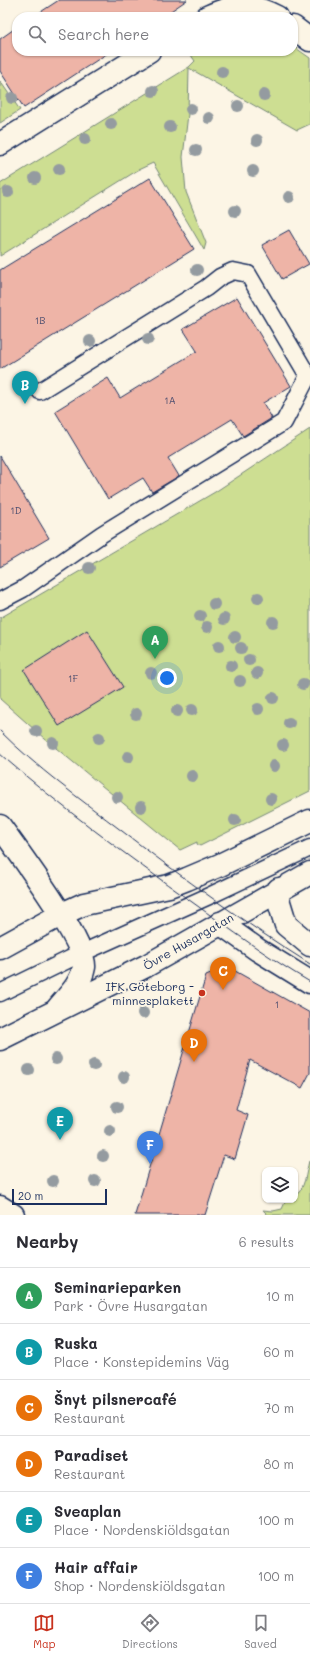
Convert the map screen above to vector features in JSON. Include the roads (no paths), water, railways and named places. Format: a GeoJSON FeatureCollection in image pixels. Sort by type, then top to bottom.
{"type":"FeatureCollection","features":[{"type":"Feature","properties":{"kind":"street"},"geometry":{"type":"LineString","coordinates":[[219,12],[244,3],[266,12]]}},
{"type":"Feature","properties":{"kind":"street"},"geometry":{"type":"LineString","coordinates":[[298,31],[310,40]]}},
{"type":"Feature","properties":{"kind":"street"},"geometry":{"type":"LineString","coordinates":[[0,144],[141,56]]}},
{"type":"Feature","properties":{"kind":"street"},"geometry":{"type":"LineString","coordinates":[[0,948],[62,914],[84,904],[168,886],[220,865],[310,821]]}},
{"type":"Feature","properties":{"kind":"street"},"geometry":{"type":"LineString","coordinates":[[0,826],[62,914],[82,953],[84,966],[79,980],[58,1008]]}},
{"type":"Feature","properties":{"kind":"street","name":"Övre Husargatan"},"geometry":{"type":"LineString","coordinates":[[0,1039],[58,1008],[124,977],[310,873]]}},
{"type":"Feature","properties":{"kind":"street"},"geometry":{"type":"LineString","coordinates":[[279,889],[278,899],[286,925],[310,945]]}},
{"type":"Feature","properties":{"kind":"street"},"geometry":{"type":"LineString","coordinates":[[220,923],[258,950],[310,982]]}},
{"type":"Feature","properties":{"kind":"street"},"geometry":{"type":"LineString","coordinates":[[0,1207],[12,1215]]}},
{"type":"Feature","properties":{"kind":"lane"},"geometry":{"type":"LineString","coordinates":[[0,601],[23,589],[102,534],[284,422],[308,376],[248,274],[233,271],[220,277],[206,288],[40,391]]}},
{"type":"Feature","properties":{"kind":"lane"},"geometry":{"type":"LineString","coordinates":[[0,992],[82,953],[216,893],[310,848]]}},
{"type":"Feature","properties":{"kind":"tram line"},"geometry":{"type":"LineString","coordinates":[[0,731],[44,770],[145,849],[238,916],[310,964]]}},
{"type":"Feature","properties":{"kind":"tram line"},"geometry":{"type":"LineString","coordinates":[[0,754],[94,830],[250,944],[310,982]]}},
{"type":"Feature","properties":{"kind":"place","name":"Ruska"},"geometry":{"type":"Point","coordinates":[25,404]}},
{"type":"Feature","properties":{"kind":"place","name":"Seminarieparken"},"geometry":{"type":"Point","coordinates":[155,659]}},
{"type":"Feature","properties":{"kind":"place","name":"Šnyt pilsnercafé"},"geometry":{"type":"Point","coordinates":[223,990]}},
{"type":"Feature","properties":{"kind":"place","name":"IFK Göteborg - minnesplakett"},"geometry":{"type":"Point","coordinates":[202,993]}},
{"type":"Feature","properties":{"kind":"place","name":"Paradiset"},"geometry":{"type":"Point","coordinates":[194,1062]}},
{"type":"Feature","properties":{"kind":"place","name":"Sveaplan"},"geometry":{"type":"Point","coordinates":[60,1140]}},
{"type":"Feature","properties":{"kind":"place","name":"Hair affair"},"geometry":{"type":"Point","coordinates":[150,1164]}}]}
